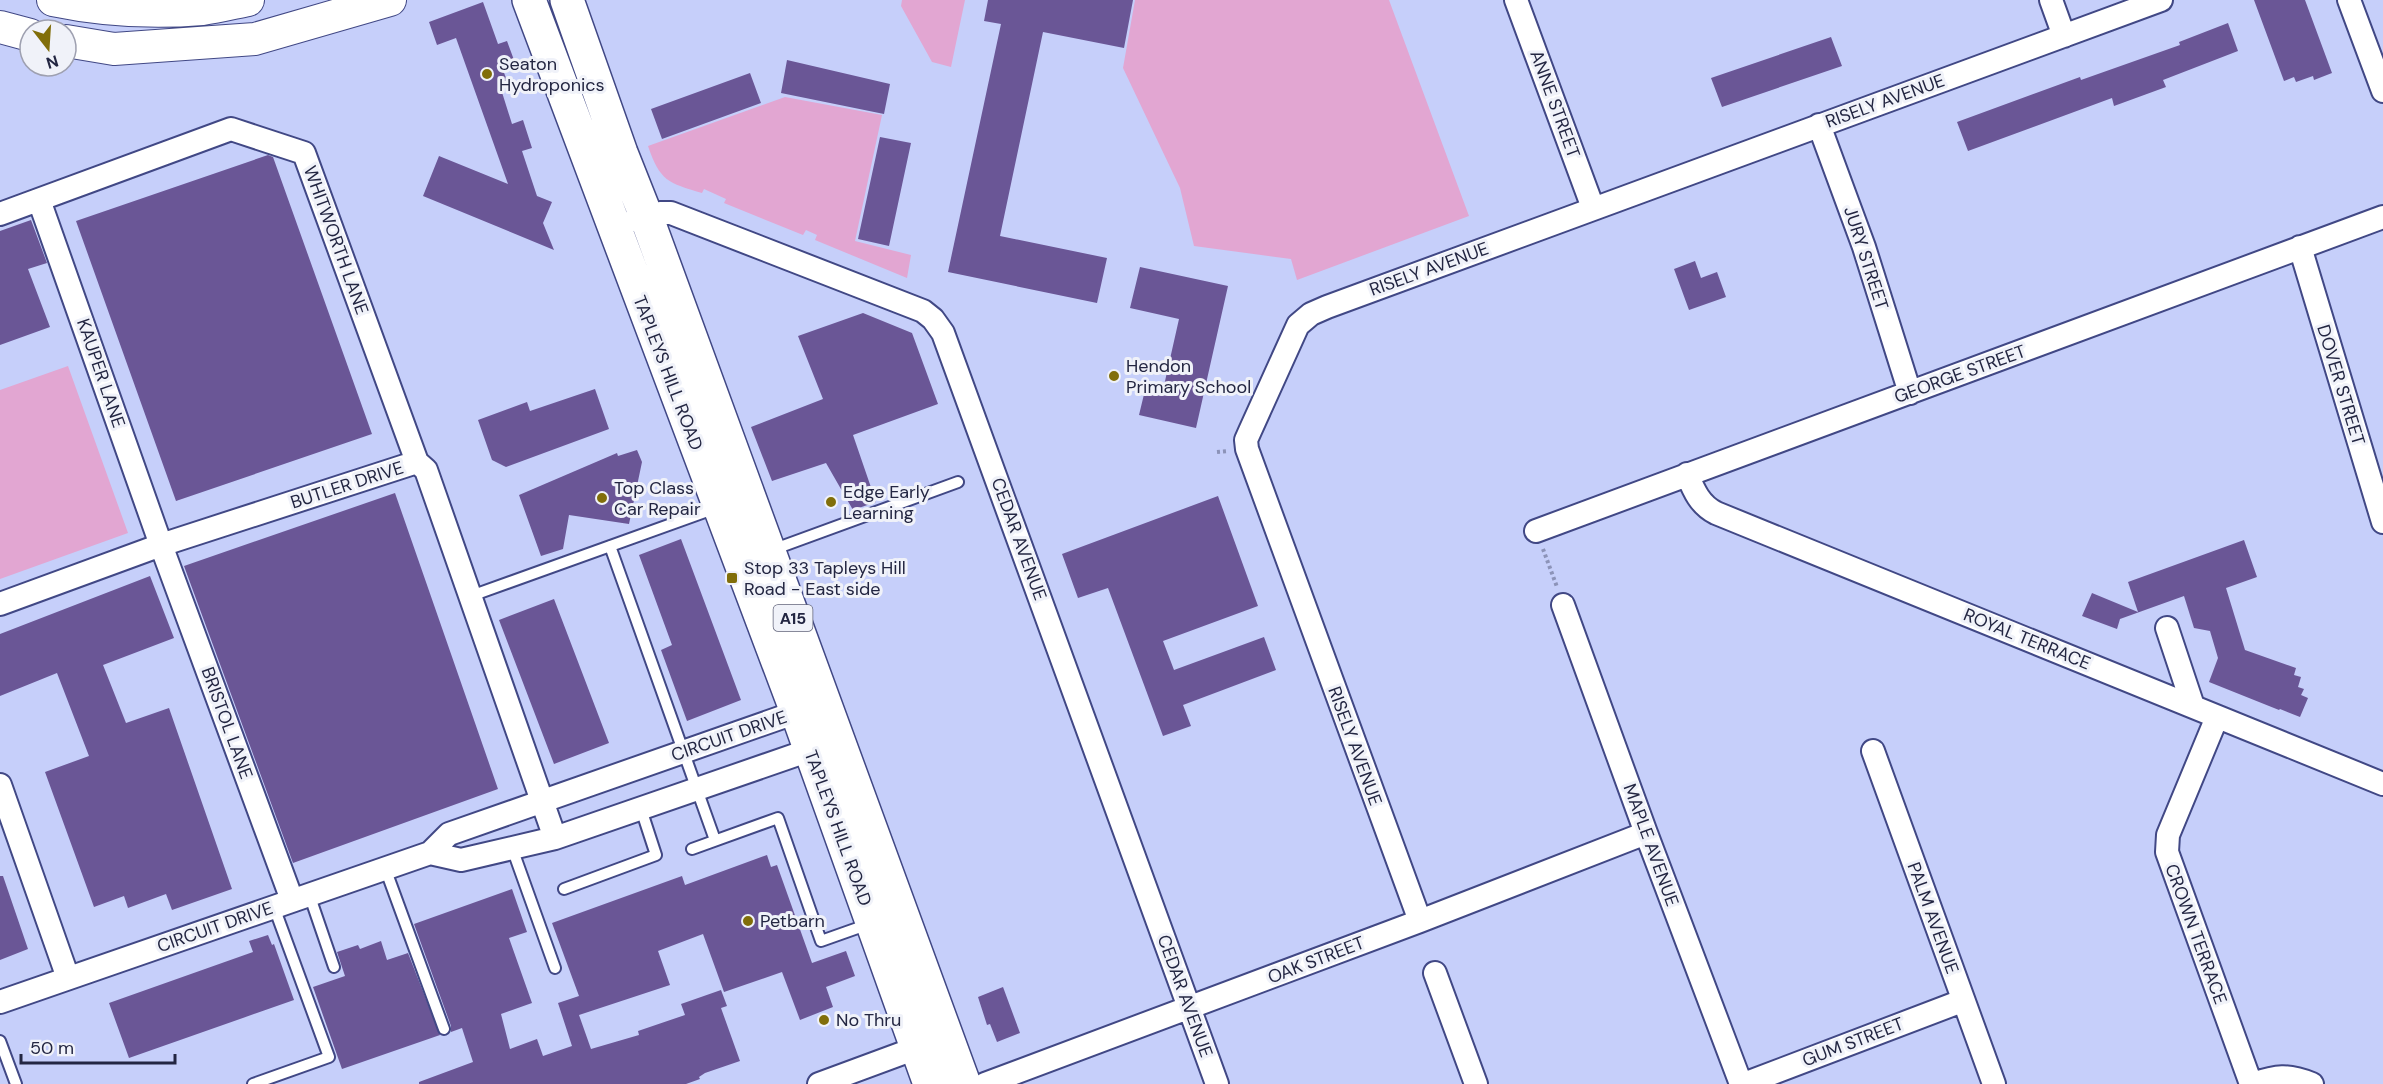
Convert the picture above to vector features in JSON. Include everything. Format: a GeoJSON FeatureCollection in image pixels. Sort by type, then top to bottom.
{"type":"FeatureCollection","features":[{"type":"Feature","properties":{"kind":"main road"},"geometry":{"type":"LineString","coordinates":[[53,0],[80,6],[146,10],[203,9],[248,0]]}},
{"type":"Feature","properties":{"kind":"main road"},"geometry":{"type":"LineString","coordinates":[[78,43],[114,49],[255,39],[390,0]]}},
{"type":"Feature","properties":{"kind":"main road","name":"TAPLEYS HILL ROAD"},"geometry":{"type":"LineString","coordinates":[[529,0],[797,712],[930,1084]]}},
{"type":"Feature","properties":{"kind":"main road","name":"TAPLEYS HILL ROAD"},"geometry":{"type":"LineString","coordinates":[[571,5],[621,153],[964,1084]]}},
{"type":"Feature","properties":{"kind":"main road"},"geometry":{"type":"LineString","coordinates":[[0,27],[18,32]]}},
{"type":"Feature","properties":{"kind":"street","name":"ANNE STREET"},"geometry":{"type":"LineString","coordinates":[[1516,0],[1593,208]]}},
{"type":"Feature","properties":{"kind":"street"},"geometry":{"type":"LineString","coordinates":[[2051,0],[2064,36]]}},
{"type":"Feature","properties":{"kind":"street","name":"RISELY AVENUE"},"geometry":{"type":"LineString","coordinates":[[1420,921],[1247,449],[1246,440],[1298,325],[1311,314],[2161,0]]}},
{"type":"Feature","properties":{"kind":"street"},"geometry":{"type":"LineString","coordinates":[[2349,0],[2383,92]]}},
{"type":"Feature","properties":{"kind":"street","name":"JURY STREET"},"geometry":{"type":"LineString","coordinates":[[1819,125],[1864,247],[1910,393]]}},
{"type":"Feature","properties":{"kind":"street","name":"WHITWORTH LANE"},"geometry":{"type":"LineString","coordinates":[[0,214],[231,129],[304,153],[417,462]]}},
{"type":"Feature","properties":{"kind":"street","name":"KAUPER LANE"},"geometry":{"type":"LineString","coordinates":[[39,200],[161,545]]}},
{"type":"Feature","properties":{"kind":"street","name":"CEDAR AVENUE"},"geometry":{"type":"LineString","coordinates":[[613,227],[646,216],[671,213],[923,311],[933,319],[943,333],[1217,1084]]}},
{"type":"Feature","properties":{"kind":"street","name":"GEORGE STREET"},"geometry":{"type":"LineString","coordinates":[[1536,531],[2383,217]]}},
{"type":"Feature","properties":{"kind":"street","name":"DOVER STREET"},"geometry":{"type":"LineString","coordinates":[[2300,247],[2383,522]]}},
{"type":"Feature","properties":{"kind":"street","name":"BUTLER DRIVE"},"geometry":{"type":"LineString","coordinates":[[0,604],[161,545],[417,462],[426,470],[555,838]]}},
{"type":"Feature","properties":{"kind":"street","name":"ROYAL TERRACE"},"geometry":{"type":"LineString","coordinates":[[1687,474],[1697,497],[1707,508],[1716,513],[2383,784]]}},
{"type":"Feature","properties":{"kind":"street","name":"BRISTOL LANE"},"geometry":{"type":"LineString","coordinates":[[161,545],[292,900]]}},
{"type":"Feature","properties":{"kind":"street","name":"MAPLE AVENUE"},"geometry":{"type":"LineString","coordinates":[[1563,605],[1646,833],[1742,1084]]}},
{"type":"Feature","properties":{"kind":"street"},"geometry":{"type":"LineString","coordinates":[[2167,628],[2193,706]]}},
{"type":"Feature","properties":{"kind":"street","name":"CIRCUIT DRIVE"},"geometry":{"type":"LineString","coordinates":[[0,1002],[430,853],[449,834],[797,712],[830,722]]}},
{"type":"Feature","properties":{"kind":"street","name":"CROWN TERRACE"},"geometry":{"type":"LineString","coordinates":[[2217,717],[2168,836],[2167,852],[2252,1084]]}},
{"type":"Feature","properties":{"kind":"street"},"geometry":{"type":"LineString","coordinates":[[430,853],[461,861],[555,838],[810,750],[830,722]]}},
{"type":"Feature","properties":{"kind":"street","name":"PALM AVENUE"},"geometry":{"type":"LineString","coordinates":[[1873,751],[1994,1084]]}},
{"type":"Feature","properties":{"kind":"street"},"geometry":{"type":"LineString","coordinates":[[0,785],[68,978]]}},
{"type":"Feature","properties":{"kind":"street","name":"OAK STREET"},"geometry":{"type":"LineString","coordinates":[[985,1084],[1420,921],[1646,833]]}},
{"type":"Feature","properties":{"kind":"street"},"geometry":{"type":"LineString","coordinates":[[1435,973],[1476,1084]]}},
{"type":"Feature","properties":{"kind":"street","name":"GUM STREET"},"geometry":{"type":"LineString","coordinates":[[1742,1084],[1962,1001]]}},
{"type":"Feature","properties":{"kind":"street"},"geometry":{"type":"LineString","coordinates":[[819,1084],[947,1037]]}},
{"type":"Feature","properties":{"kind":"street"},"geometry":{"type":"LineString","coordinates":[[2252,1084],[2274,1077],[2287,1076],[2312,1084]]}},
{"type":"Feature","properties":{"kind":"lane"},"geometry":{"type":"LineString","coordinates":[[769,551],[958,482]]}},
{"type":"Feature","properties":{"kind":"lane"},"geometry":{"type":"LineString","coordinates":[[471,596],[719,507]]}},
{"type":"Feature","properties":{"kind":"lane"},"geometry":{"type":"LineString","coordinates":[[610,546],[715,840]]}},
{"type":"Feature","properties":{"kind":"lane"},"geometry":{"type":"LineString","coordinates":[[564,889],[656,855],[641,809]]}},
{"type":"Feature","properties":{"kind":"lane"},"geometry":{"type":"LineString","coordinates":[[692,849],[778,818],[821,941],[872,923]]}},
{"type":"Feature","properties":{"kind":"lane"},"geometry":{"type":"LineString","coordinates":[[512,848],[555,968]]}},
{"type":"Feature","properties":{"kind":"lane"},"geometry":{"type":"LineString","coordinates":[[385,868],[444,1029]]}},
{"type":"Feature","properties":{"kind":"lane"},"geometry":{"type":"LineString","coordinates":[[292,900],[334,967]]}},
{"type":"Feature","properties":{"kind":"lane"},"geometry":{"type":"LineString","coordinates":[[253,1084],[328,1057],[292,900]]}},
{"type":"Feature","properties":{"kind":"lane"},"geometry":{"type":"LineString","coordinates":[[0,1041],[16,1084]]}},
{"type":"Feature","properties":{"kind":"path"},"geometry":{"type":"LineString","coordinates":[[1536,531],[1563,605]]}},
{"type":"Feature","properties":{"kind":"shaded area"},"geometry":{"type":"Polygon","coordinates":[[[902,0],[965,0],[951,67],[932,62],[901,6],[902,0]]]}},
{"type":"Feature","properties":{"kind":"shaded area"},"geometry":{"type":"Polygon","coordinates":[[[1135,0],[1389,0],[1469,216],[1297,280],[1291,259],[1194,246],[1180,188],[1123,68],[1135,0]]]}},
{"type":"Feature","properties":{"kind":"shaded area"},"geometry":{"type":"Polygon","coordinates":[[[785,97],[882,115],[855,241],[911,255],[907,278],[815,240],[817,235],[806,230],[803,235],[724,203],[726,199],[704,189],[702,193],[673,183],[661,174],[652,158],[648,146],[785,97]]]}},
{"type":"Feature","properties":{"kind":"shaded area"},"geometry":{"type":"Polygon","coordinates":[[[68,366],[128,533],[0,579],[0,390],[68,366]]]}},
{"type":"Feature","properties":{"kind":"building"},"geometry":{"type":"Polygon","coordinates":[[[988,0],[1133,0],[1124,48],[1043,32],[1000,236],[1107,258],[1097,303],[948,272],[1001,24],[984,21],[988,0]]]}},
{"type":"Feature","properties":{"kind":"building"},"geometry":{"type":"Polygon","coordinates":[[[2254,0],[2305,0],[2332,73],[2314,80],[2313,76],[2296,82],[2294,77],[2284,81],[2254,0]]]}},
{"type":"Feature","properties":{"kind":"building"},"geometry":{"type":"Polygon","coordinates":[[[483,2],[498,44],[507,41],[514,60],[501,65],[508,83],[500,86],[512,124],[523,120],[532,148],[522,151],[537,196],[552,202],[543,223],[554,250],[423,196],[439,156],[508,184],[456,38],[437,45],[429,22],[483,2]]]}},
{"type":"Feature","properties":{"kind":"building"},"geometry":{"type":"Polygon","coordinates":[[[2228,23],[2238,51],[2163,80],[2166,87],[2114,106],[2112,98],[1968,151],[1957,122],[2080,77],[2081,80],[2180,45],[2179,42],[2228,23]]]}},
{"type":"Feature","properties":{"kind":"building"},"geometry":{"type":"Polygon","coordinates":[[[1831,37],[1842,66],[1722,107],[1711,78],[1831,37]]]}},
{"type":"Feature","properties":{"kind":"building"},"geometry":{"type":"Polygon","coordinates":[[[787,60],[890,84],[884,114],[781,93],[787,60]]]}},
{"type":"Feature","properties":{"kind":"building"},"geometry":{"type":"Polygon","coordinates":[[[750,73],[761,103],[662,139],[651,109],[750,73]]]}},
{"type":"Feature","properties":{"kind":"building"},"geometry":{"type":"Polygon","coordinates":[[[880,137],[911,143],[889,246],[858,239],[880,137]]]}},
{"type":"Feature","properties":{"kind":"building"},"geometry":{"type":"Polygon","coordinates":[[[268,155],[273,157],[372,434],[176,501],[76,221],[268,155]]]}},
{"type":"Feature","properties":{"kind":"building"},"geometry":{"type":"Polygon","coordinates":[[[31,220],[47,263],[28,269],[50,327],[0,345],[0,231],[31,220]]]}},
{"type":"Feature","properties":{"kind":"building"},"geometry":{"type":"Polygon","coordinates":[[[1695,261],[1701,278],[1717,272],[1726,297],[1689,310],[1674,269],[1695,261]]]}},
{"type":"Feature","properties":{"kind":"building"},"geometry":{"type":"Polygon","coordinates":[[[1140,267],[1228,286],[1196,428],[1139,415],[1146,386],[1163,390],[1179,319],[1130,308],[1140,267]]]}},
{"type":"Feature","properties":{"kind":"building"},"geometry":{"type":"Polygon","coordinates":[[[863,313],[912,333],[938,404],[853,435],[876,502],[853,510],[826,463],[772,481],[751,427],[823,399],[798,336],[863,313]]]}},
{"type":"Feature","properties":{"kind":"building"},"geometry":{"type":"Polygon","coordinates":[[[595,389],[609,429],[506,467],[492,460],[478,420],[527,402],[530,411],[595,389]]]}},
{"type":"Feature","properties":{"kind":"building"},"geometry":{"type":"Polygon","coordinates":[[[637,450],[642,462],[629,524],[569,515],[563,549],[541,556],[519,495],[617,453],[618,456],[637,450]]]}},
{"type":"Feature","properties":{"kind":"building"},"geometry":{"type":"Polygon","coordinates":[[[395,493],[498,789],[293,863],[184,566],[395,493]]]}},
{"type":"Feature","properties":{"kind":"building"},"geometry":{"type":"Polygon","coordinates":[[[1218,496],[1258,606],[1163,641],[1174,670],[1264,637],[1276,670],[1183,705],[1191,726],[1163,736],[1108,588],[1078,598],[1062,554],[1218,496]]]}},
{"type":"Feature","properties":{"kind":"building"},"geometry":{"type":"Polygon","coordinates":[[[681,539],[741,700],[687,721],[661,650],[672,645],[639,555],[681,539]]]}},
{"type":"Feature","properties":{"kind":"building"},"geometry":{"type":"Polygon","coordinates":[[[2244,540],[2257,577],[2226,588],[2245,650],[2296,668],[2294,675],[2301,677],[2298,687],[2304,689],[2301,695],[2308,698],[2300,717],[2209,682],[2218,658],[2210,631],[2194,628],[2184,596],[2120,619],[2117,629],[2082,616],[2092,593],[2138,612],[2128,582],[2244,540]]]}},
{"type":"Feature","properties":{"kind":"building"},"geometry":{"type":"Polygon","coordinates":[[[150,576],[174,638],[103,665],[126,723],[169,708],[232,889],[172,910],[166,894],[128,908],[124,896],[94,907],[45,772],[89,756],[57,673],[0,696],[0,634],[150,576]]]}},
{"type":"Feature","properties":{"kind":"building"},"geometry":{"type":"Polygon","coordinates":[[[554,599],[609,743],[554,764],[499,620],[554,599]]]}},
{"type":"Feature","properties":{"kind":"building"},"geometry":{"type":"Polygon","coordinates":[[[767,855],[771,867],[777,865],[812,963],[846,951],[855,976],[826,987],[833,1007],[800,1020],[782,972],[724,992],[703,934],[658,951],[670,985],[579,1015],[591,1049],[639,1035],[638,1031],[685,1015],[681,1004],[721,990],[727,1006],[721,1008],[740,1061],[705,1073],[699,1077],[700,1079],[686,1084],[419,1084],[419,1082],[473,1062],[462,1028],[451,1032],[451,1026],[414,924],[512,889],[527,932],[509,938],[532,1003],[501,1014],[510,1049],[537,1039],[543,1056],[572,1046],[558,1003],[579,996],[552,923],[682,876],[685,885],[767,855]]]}},
{"type":"Feature","properties":{"kind":"building"},"geometry":{"type":"Polygon","coordinates":[[[0,876],[3,876],[28,949],[0,960],[0,876]]]}},
{"type":"Feature","properties":{"kind":"building"},"geometry":{"type":"Polygon","coordinates":[[[268,935],[272,945],[274,944],[294,1000],[129,1058],[109,1003],[253,952],[249,941],[268,935]]]}},
{"type":"Feature","properties":{"kind":"building"},"geometry":{"type":"Polygon","coordinates":[[[381,941],[387,960],[408,953],[440,1035],[342,1069],[313,987],[345,976],[337,952],[358,945],[360,949],[381,941]]]}},
{"type":"Feature","properties":{"kind":"building"},"geometry":{"type":"Polygon","coordinates":[[[1003,987],[1020,1033],[997,1042],[990,1024],[987,1025],[978,997],[1003,987]]]}},
{"type":"Feature","properties":{"kind":"place","name":"Seaton Hydroponics"},"geometry":{"type":"Point","coordinates":[487,74]}},
{"type":"Feature","properties":{"kind":"place","name":"Hendon Primary School"},"geometry":{"type":"Point","coordinates":[1114,376]}},
{"type":"Feature","properties":{"kind":"place","name":"Top Class Car Repair"},"geometry":{"type":"Point","coordinates":[602,498]}},
{"type":"Feature","properties":{"kind":"place","name":"Edge Early Learning"},"geometry":{"type":"Point","coordinates":[831,502]}},
{"type":"Feature","properties":{"kind":"place","name":"Stop 33 Tapleys Hill Road - East side"},"geometry":{"type":"Point","coordinates":[732,578]}},
{"type":"Feature","properties":{"kind":"place","name":"Petbarn"},"geometry":{"type":"Point","coordinates":[748,921]}},
{"type":"Feature","properties":{"kind":"place","name":"No Thru"},"geometry":{"type":"Point","coordinates":[824,1020]}}]}
